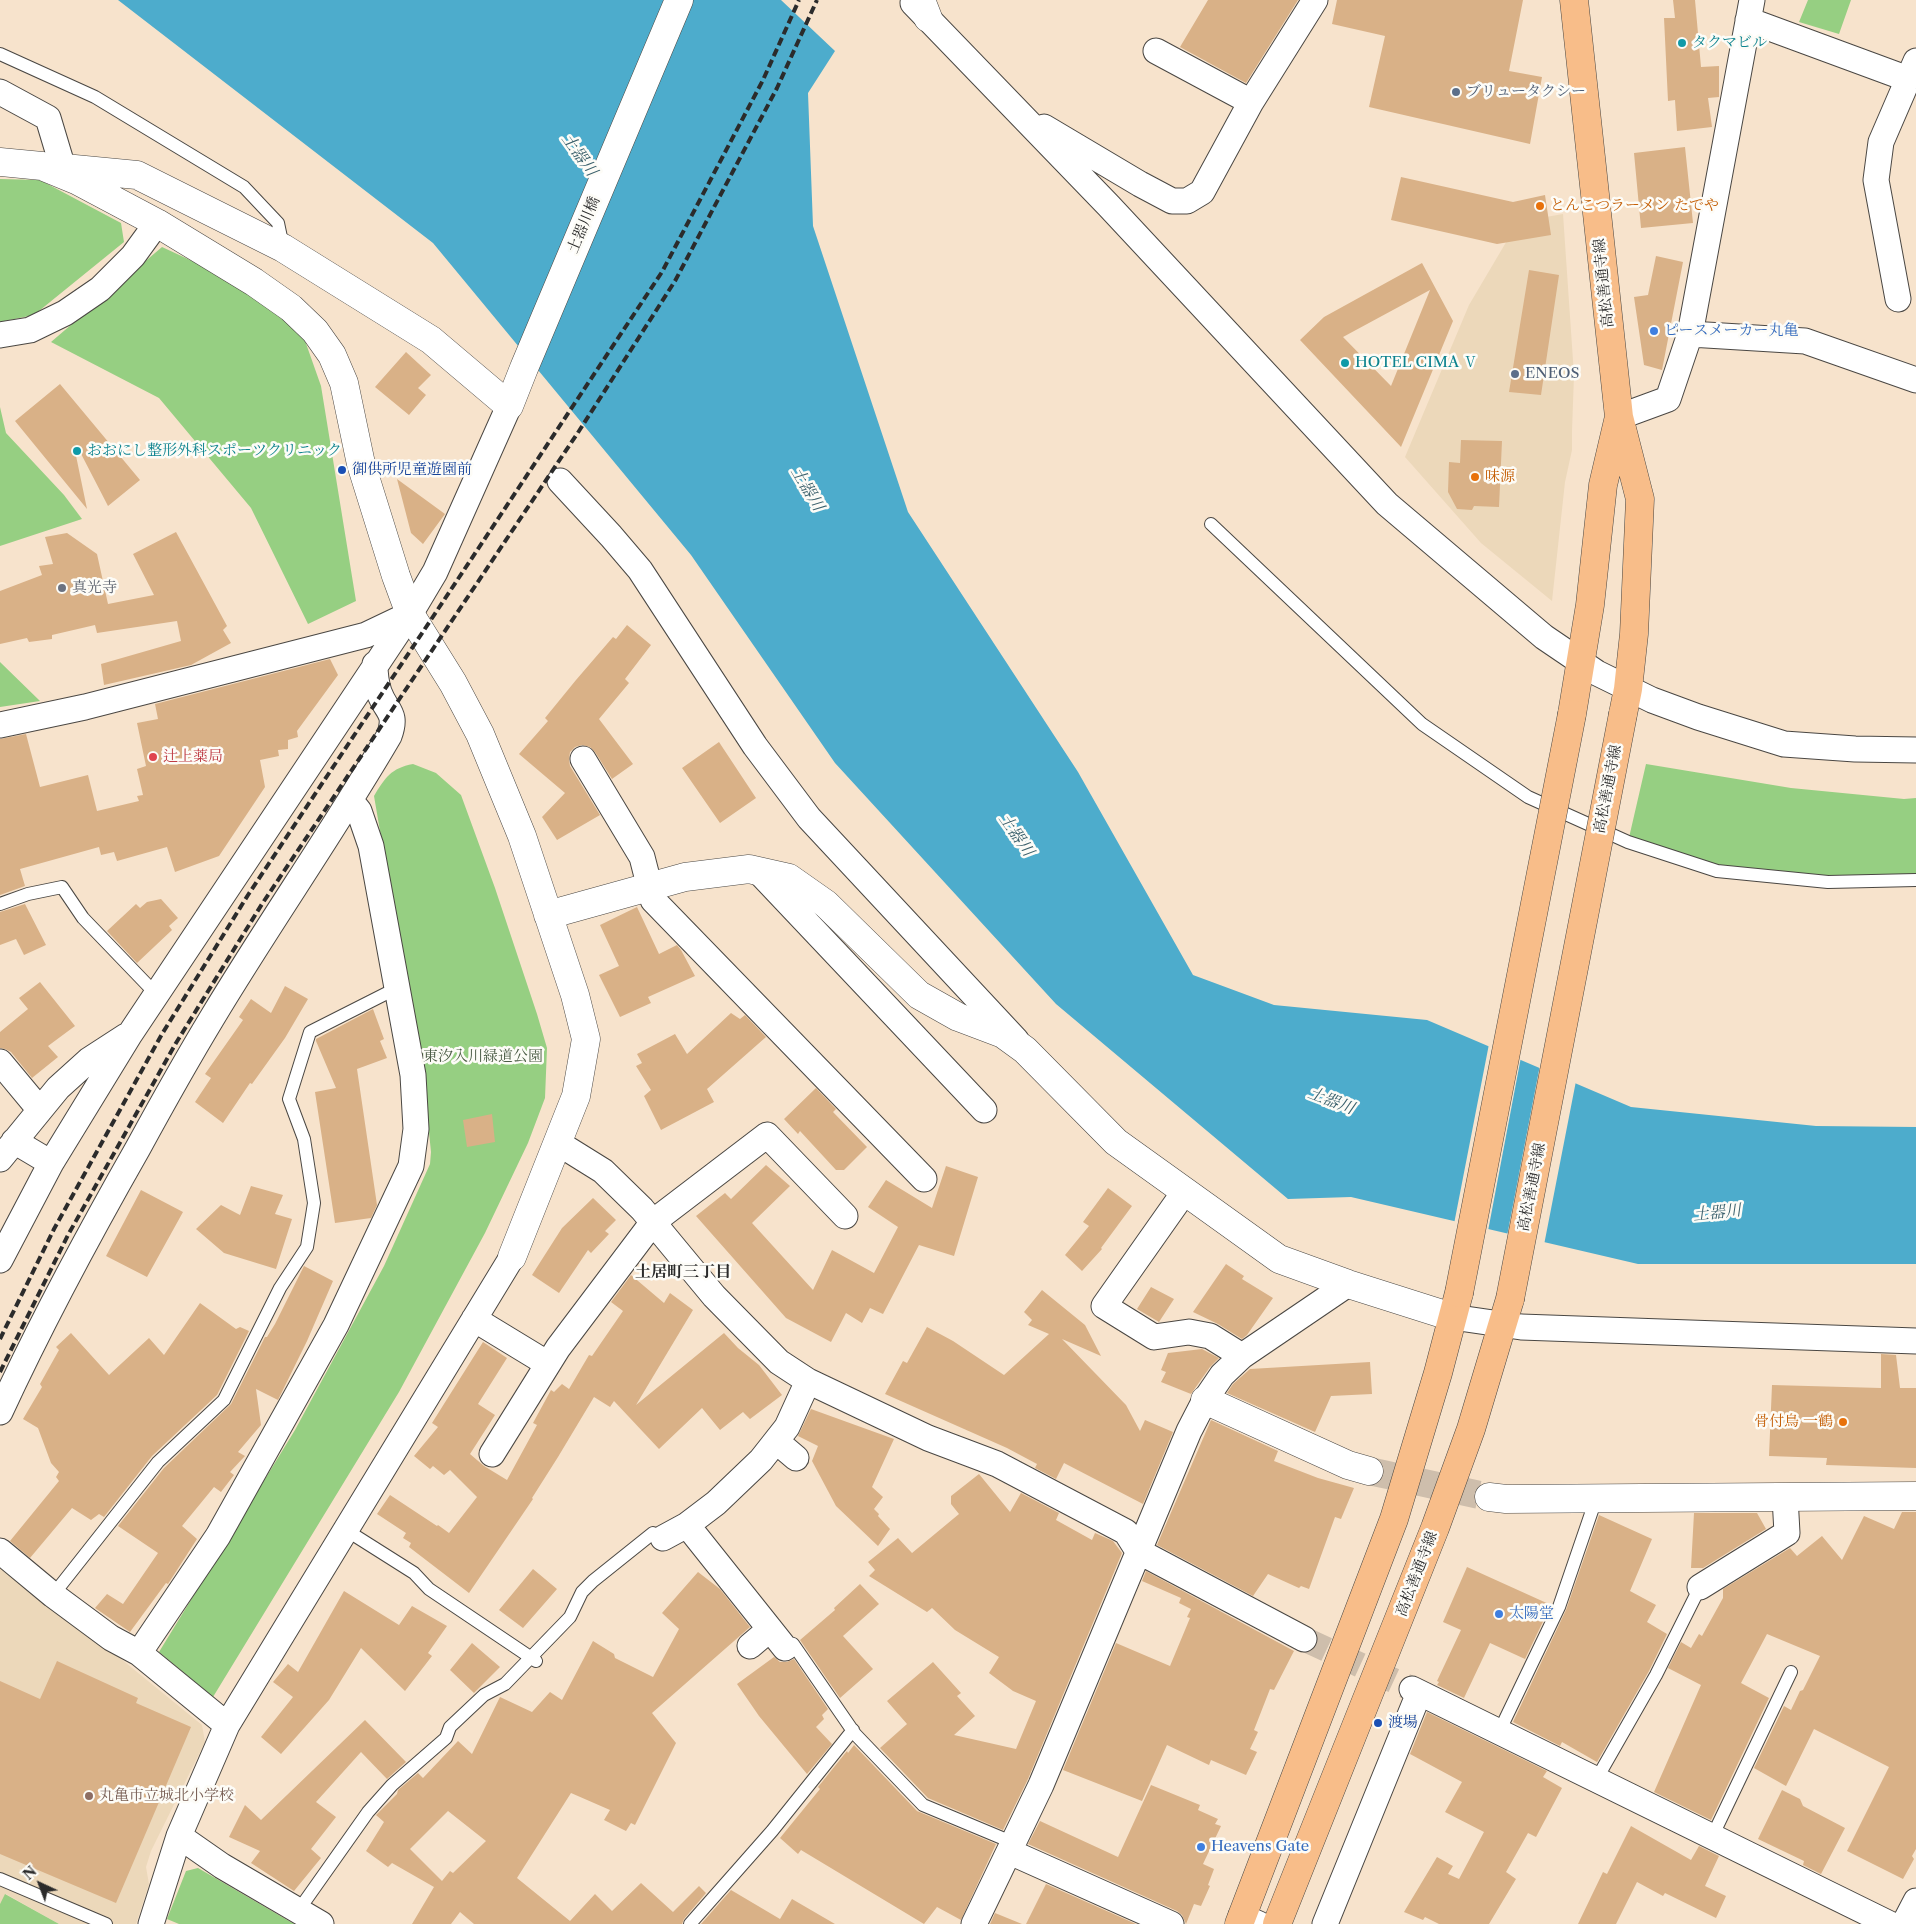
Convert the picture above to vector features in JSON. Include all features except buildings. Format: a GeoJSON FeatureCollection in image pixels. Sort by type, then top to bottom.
{"type":"FeatureCollection","features":[{"type":"Feature","properties":{"kind":"main road","name":"高松善通寺線"},"geometry":{"type":"LineString","coordinates":[[1277,1924],[1436,1528],[1471,1429],[1506,1312],[1625,701],[1634,634],[1640,500],[1619,418],[1574,0]]}},
{"type":"Feature","properties":{"kind":"main road","name":"高松善通寺線"},"geometry":{"type":"LineString","coordinates":[[1246,1921],[1394,1518],[1438,1373],[1455,1305],[1582,664],[1603,485],[1619,418]]}},
{"type":"Feature","properties":{"kind":"street","name":"土器川橋"},"geometry":{"type":"LineString","coordinates":[[509,406],[679,0]]}},
{"type":"Feature","properties":{"kind":"street"},"geometry":{"type":"LineString","coordinates":[[1016,110],[1172,201],[1187,201],[1202,192],[1251,102],[1315,0]]}},
{"type":"Feature","properties":{"kind":"street"},"geometry":{"type":"LineString","coordinates":[[920,6],[1387,504],[1532,628],[1582,664],[1625,701],[1652,700],[1698,717],[1784,744],[1855,750],[1916,750]]}},
{"type":"Feature","properties":{"kind":"street"},"geometry":{"type":"LineString","coordinates":[[1619,418],[1668,399],[1690,334],[1750,10],[1912,70],[1881,142],[1876,180],[1898,299]]}},
{"type":"Feature","properties":{"kind":"street"},"geometry":{"type":"LineString","coordinates":[[1156,50],[1251,102]]}},
{"type":"Feature","properties":{"kind":"street"},"geometry":{"type":"LineString","coordinates":[[0,92],[48,118],[53,167]]}},
{"type":"Feature","properties":{"kind":"street"},"geometry":{"type":"LineString","coordinates":[[0,162],[137,175],[283,248],[431,340],[509,406],[435,572],[410,614],[375,664],[369,688],[130,1034],[51,1163],[0,1260]]}},
{"type":"Feature","properties":{"kind":"street"},"geometry":{"type":"LineString","coordinates":[[53,167],[157,223],[254,282],[291,308],[315,331],[332,355],[344,382],[361,464],[396,576],[410,614],[453,684],[480,734],[522,836],[574,995],[586,1039],[576,1096],[512,1257],[227,1725],[179,1836],[153,1923]]}},
{"type":"Feature","properties":{"kind":"street"},"geometry":{"type":"LineString","coordinates":[[0,335],[30,330],[65,313],[100,289],[133,256],[157,223]]}},
{"type":"Feature","properties":{"kind":"street"},"geometry":{"type":"LineString","coordinates":[[1690,334],[1805,341],[1916,380]]}},
{"type":"Feature","properties":{"kind":"street"},"geometry":{"type":"LineString","coordinates":[[560,481],[612,536],[640,570],[755,746],[810,818],[1025,1050],[1116,1142],[1279,1259],[1348,1284],[1455,1305],[1506,1312],[1916,1341]]}},
{"type":"Feature","properties":{"kind":"street"},"geometry":{"type":"LineString","coordinates":[[0,725],[85,707],[366,635],[410,614]]}},
{"type":"Feature","properties":{"kind":"street"},"geometry":{"type":"LineString","coordinates":[[0,1412],[53,1302],[90,1233],[212,1018],[312,859],[351,801],[389,736],[393,726],[393,718],[369,688]]}},
{"type":"Feature","properties":{"kind":"street"},"geometry":{"type":"LineString","coordinates":[[583,759],[642,857],[653,900],[924,1179]]}},
{"type":"Feature","properties":{"kind":"street"},"geometry":{"type":"LineString","coordinates":[[139,1653],[218,1536],[332,1334],[411,1166],[416,1129],[413,1075],[371,846],[359,811],[351,801]]}},
{"type":"Feature","properties":{"kind":"street"},"geometry":{"type":"LineString","coordinates":[[548,915],[685,877],[749,869],[789,878],[826,904],[919,995],[958,1017],[1003,1034],[1025,1050]]}},
{"type":"Feature","properties":{"kind":"street"},"geometry":{"type":"LineString","coordinates":[[758,871],[984,1110]]}},
{"type":"Feature","properties":{"kind":"street"},"geometry":{"type":"LineString","coordinates":[[51,1163],[7,1150],[58,1088],[89,1060],[130,1034]]}},
{"type":"Feature","properties":{"kind":"street"},"geometry":{"type":"LineString","coordinates":[[0,1062],[40,1110]]}},
{"type":"Feature","properties":{"kind":"street"},"geometry":{"type":"LineString","coordinates":[[492,1454],[558,1348],[653,1222],[767,1134],[845,1216]]}},
{"type":"Feature","properties":{"kind":"street"},"geometry":{"type":"LineString","coordinates":[[558,1143],[603,1171],[642,1209],[725,1308],[779,1362],[808,1381],[928,1438],[997,1464],[1126,1532],[1138,1551],[1304,1639]]}},
{"type":"Feature","properties":{"kind":"street"},"geometry":{"type":"LineString","coordinates":[[1185,1191],[1104,1306],[1154,1337],[1190,1332],[1210,1336],[1242,1356]]}},
{"type":"Feature","properties":{"kind":"street"},"geometry":{"type":"LineString","coordinates":[[974,1924],[1041,1785],[1189,1430],[1205,1400],[1222,1376],[1242,1356],[1348,1284]]}},
{"type":"Feature","properties":{"kind":"street"},"geometry":{"type":"LineString","coordinates":[[474,1320],[548,1364]]}},
{"type":"Feature","properties":{"kind":"street"},"geometry":{"type":"LineString","coordinates":[[663,1538],[687,1525],[716,1502],[761,1460],[787,1428],[808,1381]]}},
{"type":"Feature","properties":{"kind":"street"},"geometry":{"type":"LineString","coordinates":[[1205,1400],[1348,1465],[1369,1471]]}},
{"type":"Feature","properties":{"kind":"street"},"geometry":{"type":"LineString","coordinates":[[776,1441],[796,1458]]}},
{"type":"Feature","properties":{"kind":"street"},"geometry":{"type":"LineString","coordinates":[[1489,1497],[1506,1499],[1916,1496]]}},
{"type":"Feature","properties":{"kind":"street"},"geometry":{"type":"LineString","coordinates":[[1700,1587],[1787,1533],[1785,1497]]}},
{"type":"Feature","properties":{"kind":"street"},"geometry":{"type":"LineString","coordinates":[[687,1525],[778,1638],[750,1646]]}},
{"type":"Feature","properties":{"kind":"street"},"geometry":{"type":"LineString","coordinates":[[0,1551],[111,1638],[139,1653],[227,1725]]}},
{"type":"Feature","properties":{"kind":"street"},"geometry":{"type":"LineString","coordinates":[[1325,1924],[1415,1691],[1890,1924]]}},
{"type":"Feature","properties":{"kind":"street"},"geometry":{"type":"LineString","coordinates":[[179,1836],[222,1866],[321,1924]]}},
{"type":"Feature","properties":{"kind":"street"},"geometry":{"type":"LineString","coordinates":[[1012,1848],[1171,1924]]}},
{"type":"Feature","properties":{"kind":"street"},"geometry":{"type":"LineString","coordinates":[[1904,1924],[1916,1901]]}},
{"type":"Feature","properties":{"kind":"lane"},"geometry":{"type":"LineString","coordinates":[[0,54],[95,97],[244,187],[278,223],[283,248]]}},
{"type":"Feature","properties":{"kind":"lane"},"geometry":{"type":"LineString","coordinates":[[1211,524],[1422,724],[1528,797],[1628,842],[1718,871],[1828,882],[1916,880]]}},
{"type":"Feature","properties":{"kind":"lane"},"geometry":{"type":"LineString","coordinates":[[0,904],[28,894],[62,887],[83,918],[157,995]]}},
{"type":"Feature","properties":{"kind":"lane"},"geometry":{"type":"LineString","coordinates":[[54,1595],[158,1462],[224,1400],[280,1288],[306,1247],[314,1202],[304,1138],[289,1100],[310,1032],[397,988]]}},
{"type":"Feature","properties":{"kind":"lane"},"geometry":{"type":"LineString","coordinates":[[1499,1732],[1559,1607],[1596,1498]]}},
{"type":"Feature","properties":{"kind":"lane"},"geometry":{"type":"LineString","coordinates":[[346,1530],[414,1573],[429,1589],[534,1659]]}},
{"type":"Feature","properties":{"kind":"lane"},"geometry":{"type":"LineString","coordinates":[[298,1911],[368,1812],[392,1785],[446,1738],[450,1727],[484,1695],[505,1684],[534,1659],[570,1616],[582,1592],[593,1581],[653,1533],[663,1538]]}},
{"type":"Feature","properties":{"kind":"lane"},"geometry":{"type":"LineString","coordinates":[[1596,1780],[1656,1675],[1700,1587]]}},
{"type":"Feature","properties":{"kind":"lane"},"geometry":{"type":"LineString","coordinates":[[778,1638],[793,1644],[853,1730],[906,1789],[923,1805],[1012,1848]]}},
{"type":"Feature","properties":{"kind":"lane"},"geometry":{"type":"LineString","coordinates":[[1712,1837],[1791,1672]]}},
{"type":"Feature","properties":{"kind":"lane"},"geometry":{"type":"LineString","coordinates":[[690,1924],[772,1831],[853,1730]]}},
{"type":"Feature","properties":{"kind":"lane"},"geometry":{"type":"LineString","coordinates":[[0,1879],[106,1924]]}},
{"type":"Feature","properties":{"kind":"shaded area"},"geometry":{"type":"Polygon","coordinates":[[[1563,214],[1574,375],[1572,450],[1565,482],[1552,601],[1481,543],[1405,457],[1469,305],[1518,222],[1563,214]]]}},
{"type":"Feature","properties":{"kind":"shaded area","name":"丸亀市立城北小学校"},"geometry":{"type":"Polygon","coordinates":[[[0,1565],[72,1619],[202,1725],[205,1742],[151,1851],[146,1867],[149,1884],[136,1924],[59,1924],[6,1894],[0,1904],[0,1565]]]}},
{"type":"Feature","properties":{"kind":"green space"},"geometry":{"type":"Polygon","coordinates":[[[1808,0],[1851,0],[1839,34],[1799,22],[1808,0]]]}},
{"type":"Feature","properties":{"kind":"green space"},"geometry":{"type":"Polygon","coordinates":[[[0,179],[40,180],[121,223],[124,242],[34,315],[0,322],[0,179]]]}},
{"type":"Feature","properties":{"kind":"green space"},"geometry":{"type":"Polygon","coordinates":[[[162,247],[231,279],[303,335],[321,386],[356,601],[308,624],[251,508],[159,398],[51,342],[162,247]]]}},
{"type":"Feature","properties":{"kind":"green space"},"geometry":{"type":"Polygon","coordinates":[[[0,407],[6,433],[64,495],[82,519],[0,546],[0,407]]]}},
{"type":"Feature","properties":{"kind":"green space"},"geometry":{"type":"Polygon","coordinates":[[[0,662],[40,701],[0,707],[0,662]]]}},
{"type":"Feature","properties":{"kind":"green space","name":"東汐入川緑道公園"},"geometry":{"type":"Polygon","coordinates":[[[413,764],[436,773],[461,795],[495,888],[547,1048],[545,1098],[528,1143],[485,1233],[399,1392],[213,1697],[159,1652],[295,1430],[384,1266],[430,1164],[431,1152],[425,1093],[374,796],[389,775],[399,768],[413,764]]]}},
{"type":"Feature","properties":{"kind":"green space"},"geometry":{"type":"Polygon","coordinates":[[[1646,764],[1791,788],[1904,799],[1916,798],[1916,880],[1717,871],[1628,842],[1646,764]]]}},
{"type":"Feature","properties":{"kind":"green space"},"geometry":{"type":"Polygon","coordinates":[[[198,1868],[295,1924],[179,1924],[167,1919],[186,1871],[198,1868]]]}},
{"type":"Feature","properties":{"kind":"green space"},"geometry":{"type":"Polygon","coordinates":[[[5,1894],[59,1924],[0,1924],[0,1904],[5,1894]]]}},
{"type":"Feature","properties":{"kind":"water","name":"土器川"},"geometry":{"type":"Polygon","coordinates":[[[118,0],[781,0],[835,51],[808,93],[813,226],[908,512],[1078,772],[1193,975],[1274,1005],[1427,1020],[1631,1107],[1816,1126],[1916,1127],[1916,1264],[1638,1264],[1351,1197],[1288,1199],[1056,1004],[835,763],[691,555],[433,243],[118,0]]]}},
{"type":"Feature","properties":{"kind":"pier"},"geometry":{"type":"Polygon","coordinates":[[[1489,1044],[1521,1057],[1488,1231],[1454,1224],[1489,1044]]]}},
{"type":"Feature","properties":{"kind":"pier"},"geometry":{"type":"Polygon","coordinates":[[[1540,1065],[1576,1081],[1544,1245],[1507,1236],[1540,1065]]]}},
{"type":"Feature","properties":{"kind":"tunnel"},"geometry":{"type":"LineString","coordinates":[[1369,1471],[1489,1497]]}},
{"type":"Feature","properties":{"kind":"tunnel"},"geometry":{"type":"LineString","coordinates":[[1304,1639],[1412,1689]]}},
{"type":"Feature","properties":{"kind":"railway"},"geometry":{"type":"LineString","coordinates":[[0,1339],[54,1229],[162,1034],[248,895],[662,272],[763,80],[799,0]]}},
{"type":"Feature","properties":{"kind":"railway"},"geometry":{"type":"LineString","coordinates":[[0,1372],[68,1235],[176,1043],[262,904],[579,431],[675,281],[777,88],[817,0]]}},
{"type":"Feature","properties":{"kind":"place","name":"タクマビル"},"geometry":{"type":"Point","coordinates":[1682,43]}},
{"type":"Feature","properties":{"kind":"place","name":"ブリュータクシー"},"geometry":{"type":"Point","coordinates":[1456,92]}},
{"type":"Feature","properties":{"kind":"place","name":"とんこつラーメン たでや"},"geometry":{"type":"Point","coordinates":[1540,206]}},
{"type":"Feature","properties":{"kind":"place","name":"ピースメーカー丸亀"},"geometry":{"type":"Point","coordinates":[1654,331]}},
{"type":"Feature","properties":{"kind":"place","name":"HOTEL CIMA Ⅴ"},"geometry":{"type":"Point","coordinates":[1345,363]}},
{"type":"Feature","properties":{"kind":"place","name":"ENEOS"},"geometry":{"type":"Point","coordinates":[1515,374]}},
{"type":"Feature","properties":{"kind":"place","name":"おおにし整形外科スポーツクリニック"},"geometry":{"type":"Point","coordinates":[77,451]}},
{"type":"Feature","properties":{"kind":"place","name":"御供所児童遊園前"},"geometry":{"type":"Point","coordinates":[342,470]}},
{"type":"Feature","properties":{"kind":"place","name":"味源"},"geometry":{"type":"Point","coordinates":[1475,477]}},
{"type":"Feature","properties":{"kind":"place","name":"真光寺"},"geometry":{"type":"Point","coordinates":[62,588]}},
{"type":"Feature","properties":{"kind":"place","name":"辻上薬局"},"geometry":{"type":"Point","coordinates":[153,757]}},
{"type":"Feature","properties":{"kind":"place","name":"骨付鳥 一鶴"},"geometry":{"type":"Point","coordinates":[1843,1422]}},
{"type":"Feature","properties":{"kind":"place","name":"太陽堂"},"geometry":{"type":"Point","coordinates":[1499,1614]}},
{"type":"Feature","properties":{"kind":"place","name":"渡場"},"geometry":{"type":"Point","coordinates":[1378,1723]}},
{"type":"Feature","properties":{"kind":"place","name":"丸亀市立城北小学校"},"geometry":{"type":"Point","coordinates":[89,1796]}},
{"type":"Feature","properties":{"kind":"place","name":"Heavens Gate"},"geometry":{"type":"Point","coordinates":[1201,1847]}},
{"type":"Feature","properties":{"kind":"district","name":"土居町三丁目"},"geometry":{"type":"Point","coordinates":[683,1272]}}]}
